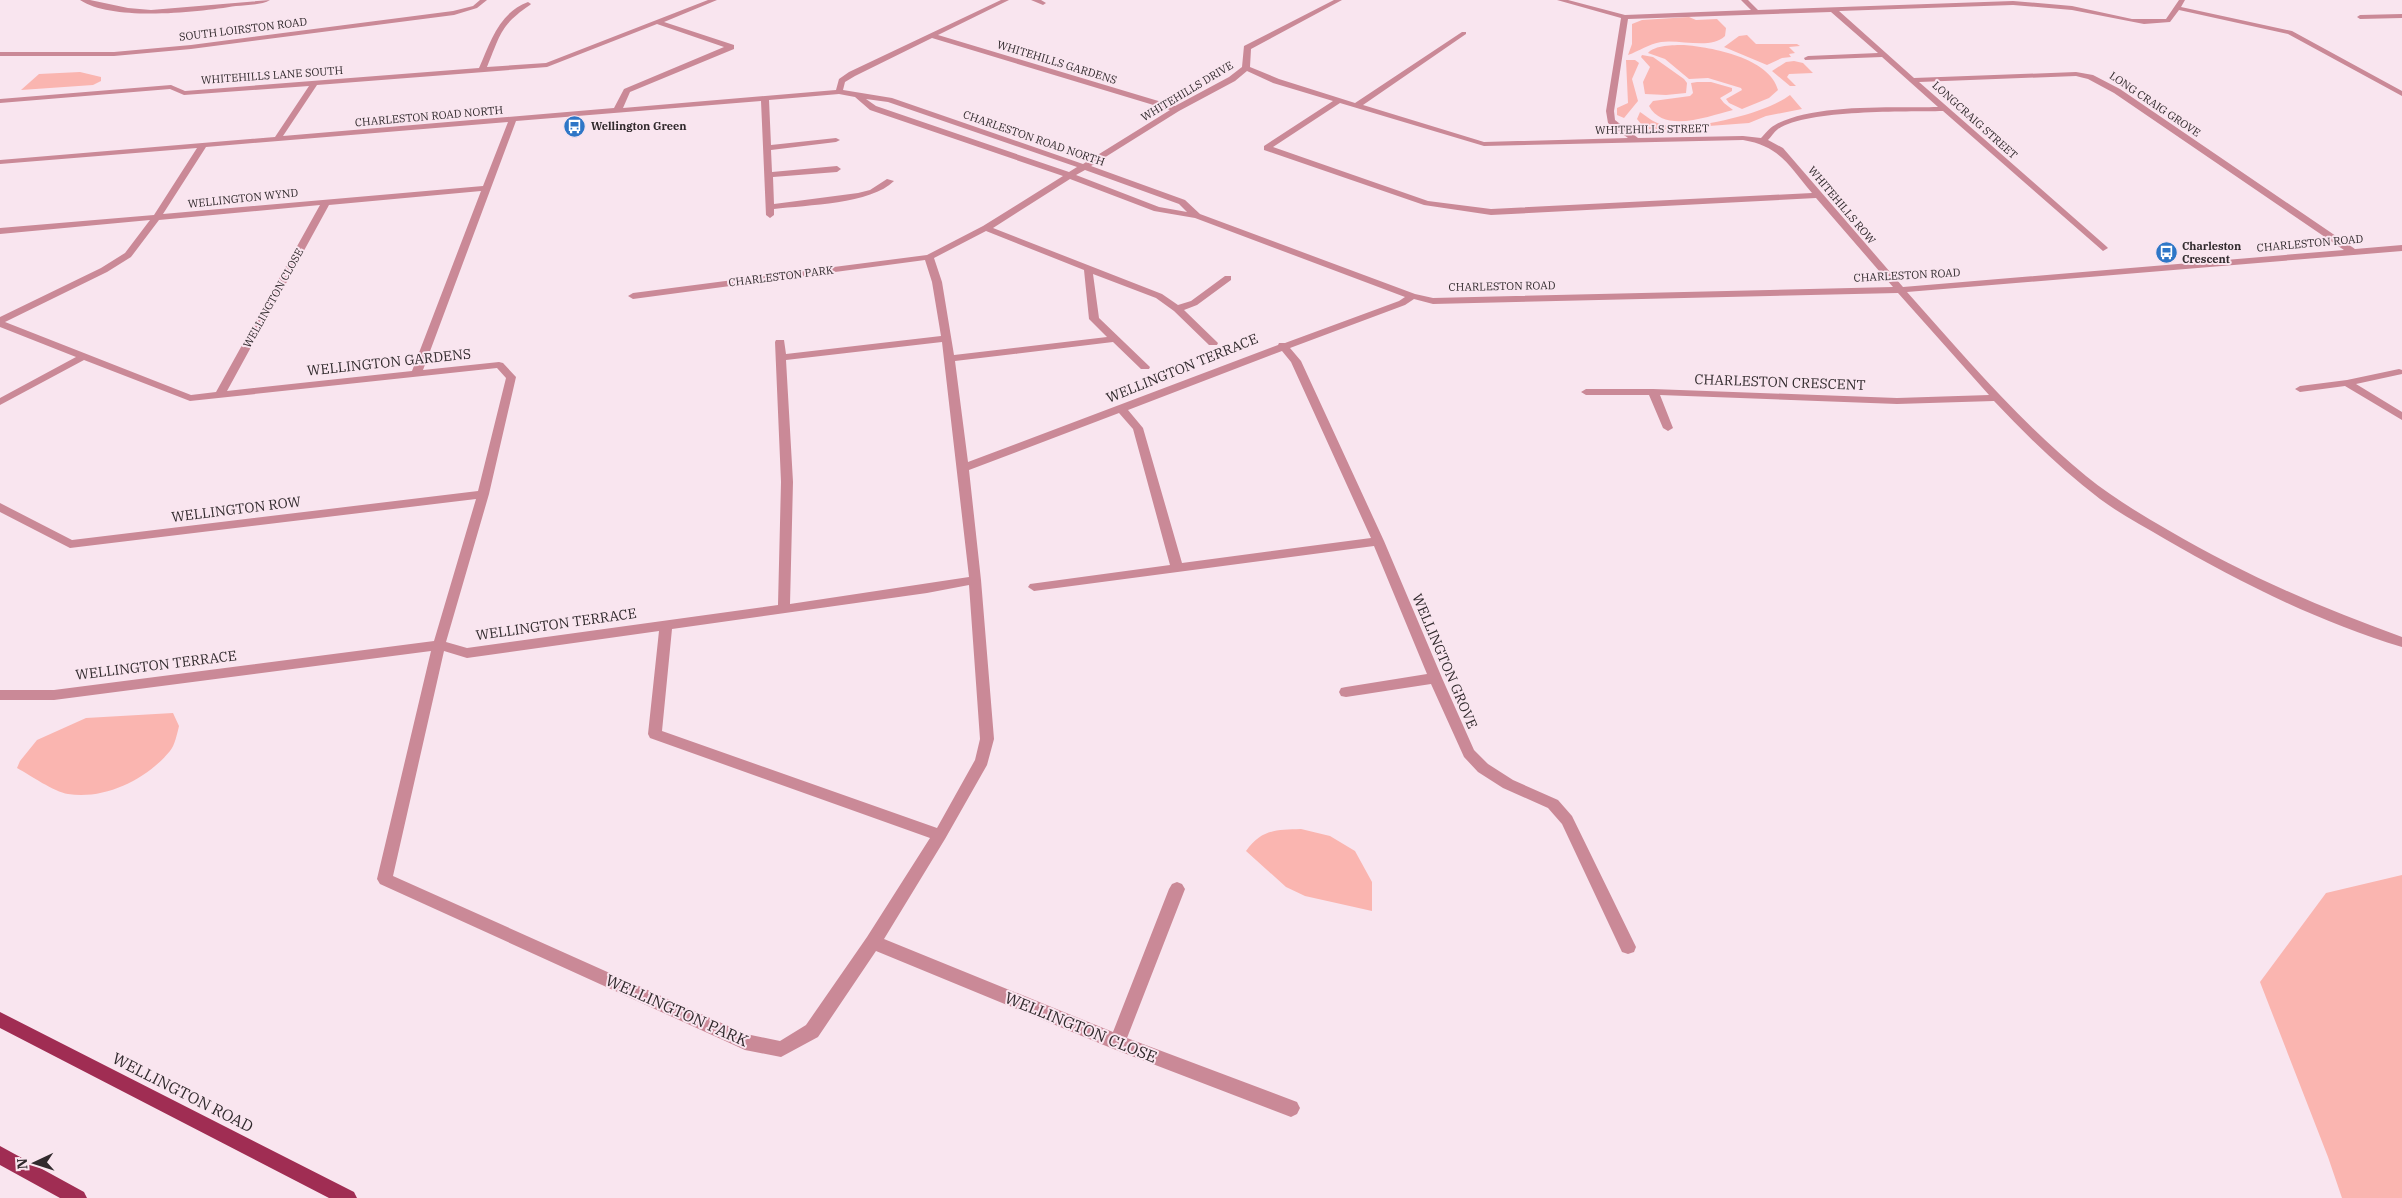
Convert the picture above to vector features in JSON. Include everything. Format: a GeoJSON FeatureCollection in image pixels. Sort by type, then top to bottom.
{"type":"FeatureCollection","features":[{"type":"Feature","properties":{"kind":"main road","name":"WELLINGTON ROAD"},"geometry":{"type":"LineString","coordinates":[[0,1020],[348,1198]]}},
{"type":"Feature","properties":{"kind":"main road"},"geometry":{"type":"LineString","coordinates":[[0,1155],[78,1198]]}},
{"type":"Feature","properties":{"kind":"street"},"geometry":{"type":"LineString","coordinates":[[83,0],[117,9],[150,11],[190,10],[267,0]]}},
{"type":"Feature","properties":{"kind":"street","name":"SOUTH LOIRSTON ROAD"},"geometry":{"type":"LineString","coordinates":[[0,54],[114,54],[191,47],[454,14],[475,7],[484,0]]}},
{"type":"Feature","properties":{"kind":"street","name":"WHITEHILLS LANE SOUTH"},"geometry":{"type":"LineString","coordinates":[[0,101],[171,87],[184,92],[546,65],[714,0]]}},
{"type":"Feature","properties":{"kind":"street"},"geometry":{"type":"LineString","coordinates":[[839,92],[842,81],[852,74],[1006,0]]}},
{"type":"Feature","properties":{"kind":"street"},"geometry":{"type":"LineString","coordinates":[[1034,0],[1043,3]]}},
{"type":"Feature","properties":{"kind":"street","name":"WHITEHILLS DRIVE"},"geometry":{"type":"LineString","coordinates":[[1085,167],[1176,109],[1232,79],[1246,68],[1247,48],[1339,0]]}},
{"type":"Feature","properties":{"kind":"street"},"geometry":{"type":"LineString","coordinates":[[1560,0],[1625,17],[2013,3],[2072,8],[2140,22],[2168,21],[2182,0]]}},
{"type":"Feature","properties":{"kind":"street"},"geometry":{"type":"LineString","coordinates":[[1744,0],[1756,12]]}},
{"type":"Feature","properties":{"kind":"street"},"geometry":{"type":"LineString","coordinates":[[1916,0],[1923,6]]}},
{"type":"Feature","properties":{"kind":"street"},"geometry":{"type":"LineString","coordinates":[[482,70],[500,28],[509,16],[528,4]]}},
{"type":"Feature","properties":{"kind":"street"},"geometry":{"type":"LineString","coordinates":[[2177,8],[2290,32],[2402,94]]}},
{"type":"Feature","properties":{"kind":"street","name":"LONGCRAIG STREET"},"geometry":{"type":"LineString","coordinates":[[1832,9],[2103,248]]}},
{"type":"Feature","properties":{"kind":"street"},"geometry":{"type":"LineString","coordinates":[[2360,18],[2402,16]]}},
{"type":"Feature","properties":{"kind":"street"},"geometry":{"type":"LineString","coordinates":[[1625,17],[1610,111],[1611,121],[1635,140]]}},
{"type":"Feature","properties":{"kind":"street"},"geometry":{"type":"LineString","coordinates":[[617,111],[627,91],[731,47],[657,22]]}},
{"type":"Feature","properties":{"kind":"street"},"geometry":{"type":"LineString","coordinates":[[1357,105],[1464,33]]}},
{"type":"Feature","properties":{"kind":"street","name":"WHITEHILLS GARDENS"},"geometry":{"type":"LineString","coordinates":[[932,36],[1176,109]]}},
{"type":"Feature","properties":{"kind":"street"},"geometry":{"type":"LineString","coordinates":[[1808,58],[1884,55]]}},
{"type":"Feature","properties":{"kind":"street","name":"WHITEHILLS STREET"},"geometry":{"type":"LineString","coordinates":[[1246,68],[1276,81],[1484,144],[1743,138],[1763,142]]}},
{"type":"Feature","properties":{"kind":"street","name":"LONG CRAIG GROVE"},"geometry":{"type":"LineString","coordinates":[[1913,80],[2076,74],[2090,77],[2117,91],[2352,252]]}},
{"type":"Feature","properties":{"kind":"street"},"geometry":{"type":"LineString","coordinates":[[276,140],[315,82]]}},
{"type":"Feature","properties":{"kind":"street","name":"CHARLESTON ROAD NORTH"},"geometry":{"type":"LineString","coordinates":[[0,162],[512,121],[839,92],[889,100],[1085,167],[1182,202],[1197,216]]}},
{"type":"Feature","properties":{"kind":"street","name":"CHARLESTON ROAD NORTH"},"geometry":{"type":"LineString","coordinates":[[858,96],[873,108],[1071,176],[1157,209],[1197,216],[1412,296]]}},
{"type":"Feature","properties":{"kind":"street"},"geometry":{"type":"LineString","coordinates":[[765,99],[770,211],[858,196],[873,192],[890,181]]}},
{"type":"Feature","properties":{"kind":"street"},"geometry":{"type":"LineString","coordinates":[[1339,100],[1267,148],[1427,203],[1491,212],[1818,195]]}},
{"type":"Feature","properties":{"kind":"street"},"geometry":{"type":"LineString","coordinates":[[1763,142],[1776,127],[1803,118],[1855,112],[1945,108]]}},
{"type":"Feature","properties":{"kind":"street"},"geometry":{"type":"LineString","coordinates":[[416,374],[512,121]]}},
{"type":"Feature","properties":{"kind":"street"},"geometry":{"type":"LineString","coordinates":[[767,148],[836,140]]}},
{"type":"Feature","properties":{"kind":"street","name":"WHITEHILLS ROW"},"geometry":{"type":"LineString","coordinates":[[1763,142],[1780,150],[1899,290]]}},
{"type":"Feature","properties":{"kind":"street"},"geometry":{"type":"LineString","coordinates":[[0,323],[104,270],[128,255],[156,218],[203,145]]}},
{"type":"Feature","properties":{"kind":"street","name":"CHARLESTON PARK"},"geometry":{"type":"LineString","coordinates":[[633,296],[929,258],[986,228],[1085,167]]}},
{"type":"Feature","properties":{"kind":"street"},"geometry":{"type":"LineString","coordinates":[[769,175],[837,169]]}},
{"type":"Feature","properties":{"kind":"street","name":"WELLINGTON WYND"},"geometry":{"type":"LineString","coordinates":[[0,231],[488,188]]}},
{"type":"Feature","properties":{"kind":"street","name":"WELLINGTON CLOSE"},"geometry":{"type":"LineString","coordinates":[[219,396],[327,201]]}},
{"type":"Feature","properties":{"kind":"street"},"geometry":{"type":"LineString","coordinates":[[986,228],[1088,270],[1159,296],[1177,309],[1213,343]]}},
{"type":"Feature","properties":{"kind":"street","name":"CHARLESTON ROAD"},"geometry":{"type":"LineString","coordinates":[[1412,296],[1434,301],[1899,290],[2402,248]]}},
{"type":"Feature","properties":{"kind":"street"},"geometry":{"type":"LineString","coordinates":[[929,258],[937,282],[945,339],[950,359],[975,580]]}},
{"type":"Feature","properties":{"kind":"street"},"geometry":{"type":"LineString","coordinates":[[1088,270],[1094,319],[1145,367]]}},
{"type":"Feature","properties":{"kind":"street"},"geometry":{"type":"LineString","coordinates":[[1177,309],[1194,303],[1228,278]]}},
{"type":"Feature","properties":{"kind":"street"},"geometry":{"type":"LineString","coordinates":[[1899,290],[1997,398],[2073,472],[2106,497],[2204,557],[2268,589],[2330,616],[2402,642]]}},
{"type":"Feature","properties":{"kind":"street","name":"WELLINGTON TERRACE"},"geometry":{"type":"LineString","coordinates":[[963,468],[1122,410],[1283,345],[1402,303],[1412,296]]}},
{"type":"Feature","properties":{"kind":"street","name":"WELLINGTON GARDENS"},"geometry":{"type":"LineString","coordinates":[[0,323],[190,398],[500,365],[511,377],[483,494],[439,646]]}},
{"type":"Feature","properties":{"kind":"street"},"geometry":{"type":"LineString","coordinates":[[781,358],[945,339]]}},
{"type":"Feature","properties":{"kind":"street"},"geometry":{"type":"LineString","coordinates":[[950,359],[1115,339]]}},
{"type":"Feature","properties":{"kind":"street"},"geometry":{"type":"LineString","coordinates":[[780,342],[787,482],[784,608]]}},
{"type":"Feature","properties":{"kind":"street","name":"WELLINGTON GROVE"},"geometry":{"type":"LineString","coordinates":[[1283,345],[1296,361],[1378,542],[1435,678],[1469,753],[1483,768],[1508,784],[1553,804],[1567,820],[1628,947]]}},
{"type":"Feature","properties":{"kind":"street"},"geometry":{"type":"LineString","coordinates":[[0,402],[85,356]]}},
{"type":"Feature","properties":{"kind":"street"},"geometry":{"type":"LineString","coordinates":[[2300,389],[2347,384],[2399,372]]}},
{"type":"Feature","properties":{"kind":"street"},"geometry":{"type":"LineString","coordinates":[[2347,384],[2402,418]]}},
{"type":"Feature","properties":{"kind":"street","name":"CHARLESTON CRESCENT"},"geometry":{"type":"LineString","coordinates":[[1586,392],[1653,392],[1897,401],[1997,398]]}},
{"type":"Feature","properties":{"kind":"street"},"geometry":{"type":"LineString","coordinates":[[1653,392],[1668,428]]}},
{"type":"Feature","properties":{"kind":"street"},"geometry":{"type":"LineString","coordinates":[[1122,410],[1138,428],[1177,568]]}},
{"type":"Feature","properties":{"kind":"street","name":"WELLINGTON ROW"},"geometry":{"type":"LineString","coordinates":[[0,507],[70,544],[483,494]]}},
{"type":"Feature","properties":{"kind":"street"},"geometry":{"type":"LineString","coordinates":[[1034,587],[1378,542]]}},
{"type":"Feature","properties":{"kind":"street","name":"WELLINGTON TERRACE"},"geometry":{"type":"LineString","coordinates":[[0,695],[54,694],[439,646],[467,653],[928,589],[975,580]]}},
{"type":"Feature","properties":{"kind":"street","name":"WELLINGTON PARK"},"geometry":{"type":"LineString","coordinates":[[439,646],[385,879],[745,1042],[781,1049],[812,1031],[873,942],[940,835],[982,761],[988,739],[975,580]]}},
{"type":"Feature","properties":{"kind":"street"},"geometry":{"type":"LineString","coordinates":[[666,624],[655,734],[940,835]]}},
{"type":"Feature","properties":{"kind":"street"},"geometry":{"type":"LineString","coordinates":[[1346,692],[1435,678]]}},
{"type":"Feature","properties":{"kind":"street"},"geometry":{"type":"LineString","coordinates":[[1117,1042],[1178,889]]}},
{"type":"Feature","properties":{"kind":"street","name":"WELLINGTON CLOSE"},"geometry":{"type":"LineString","coordinates":[[873,942],[1117,1042],[1291,1108]]}},
{"type":"Feature","properties":{"kind":"shaded area"},"geometry":{"type":"Polygon","coordinates":[[[1689,17],[1696,20],[1717,19],[1726,28],[1725,36],[1719,40],[1704,43],[1661,42],[1628,55],[1632,44],[1632,24],[1642,20],[1689,17]]]}},
{"type":"Feature","properties":{"kind":"shaded area"},"geometry":{"type":"Polygon","coordinates":[[[1747,35],[1756,44],[1797,44],[1800,46],[1789,47],[1795,53],[1789,54],[1791,57],[1782,58],[1767,65],[1724,47],[1739,36],[1747,35]]]}},
{"type":"Feature","properties":{"kind":"shaded area"},"geometry":{"type":"Polygon","coordinates":[[[1684,45],[1709,48],[1752,62],[1773,79],[1778,90],[1769,98],[1742,109],[1729,103],[1726,99],[1742,90],[1741,88],[1708,78],[1689,79],[1665,59],[1648,53],[1660,47],[1684,45]]]}},
{"type":"Feature","properties":{"kind":"shaded area"},"geometry":{"type":"Polygon","coordinates":[[[1642,55],[1653,57],[1684,79],[1687,83],[1686,93],[1666,95],[1645,94],[1643,82],[1650,67],[1641,57],[1642,55]]]}},
{"type":"Feature","properties":{"kind":"shaded area"},"geometry":{"type":"Polygon","coordinates":[[[1626,60],[1635,60],[1639,63],[1632,79],[1638,101],[1624,118],[1617,115],[1617,108],[1628,103],[1626,60]]]}},
{"type":"Feature","properties":{"kind":"shaded area"},"geometry":{"type":"Polygon","coordinates":[[[1786,62],[1803,63],[1813,73],[1789,74],[1787,77],[1796,86],[1790,86],[1772,71],[1786,62]]]}},
{"type":"Feature","properties":{"kind":"shaded area"},"geometry":{"type":"Polygon","coordinates":[[[80,72],[101,77],[101,81],[93,85],[21,90],[39,74],[80,72]]]}},
{"type":"Feature","properties":{"kind":"shaded area"},"geometry":{"type":"Polygon","coordinates":[[[1711,82],[1732,88],[1732,91],[1720,98],[1733,110],[1700,119],[1676,121],[1665,119],[1656,114],[1649,106],[1653,101],[1690,96],[1693,93],[1691,83],[1711,82]]]}},
{"type":"Feature","properties":{"kind":"shaded area"},"geometry":{"type":"Polygon","coordinates":[[[1790,95],[1802,109],[1766,116],[1749,123],[1655,130],[1645,129],[1637,119],[1640,112],[1660,124],[1689,126],[1746,115],[1763,109],[1790,95]]]}},
{"type":"Feature","properties":{"kind":"shaded area"},"geometry":{"type":"Polygon","coordinates":[[[173,713],[179,726],[175,743],[170,751],[150,770],[124,785],[110,790],[82,795],[62,793],[17,768],[20,761],[37,740],[86,718],[173,713]]]}},
{"type":"Feature","properties":{"kind":"shaded area"},"geometry":{"type":"Polygon","coordinates":[[[1301,829],[1330,836],[1355,851],[1372,882],[1372,911],[1305,896],[1286,887],[1246,851],[1258,838],[1270,832],[1301,829]]]}},
{"type":"Feature","properties":{"kind":"shaded area"},"geometry":{"type":"Polygon","coordinates":[[[2402,875],[2402,1198],[2342,1198],[2260,982],[2326,893],[2402,875]]]}},
{"type":"Feature","properties":{"kind":"place","name":"Wellington Green"},"geometry":{"type":"Point","coordinates":[575,126]}},
{"type":"Feature","properties":{"kind":"place","name":"Charleston Crescent"},"geometry":{"type":"Point","coordinates":[2166,252]}}]}
